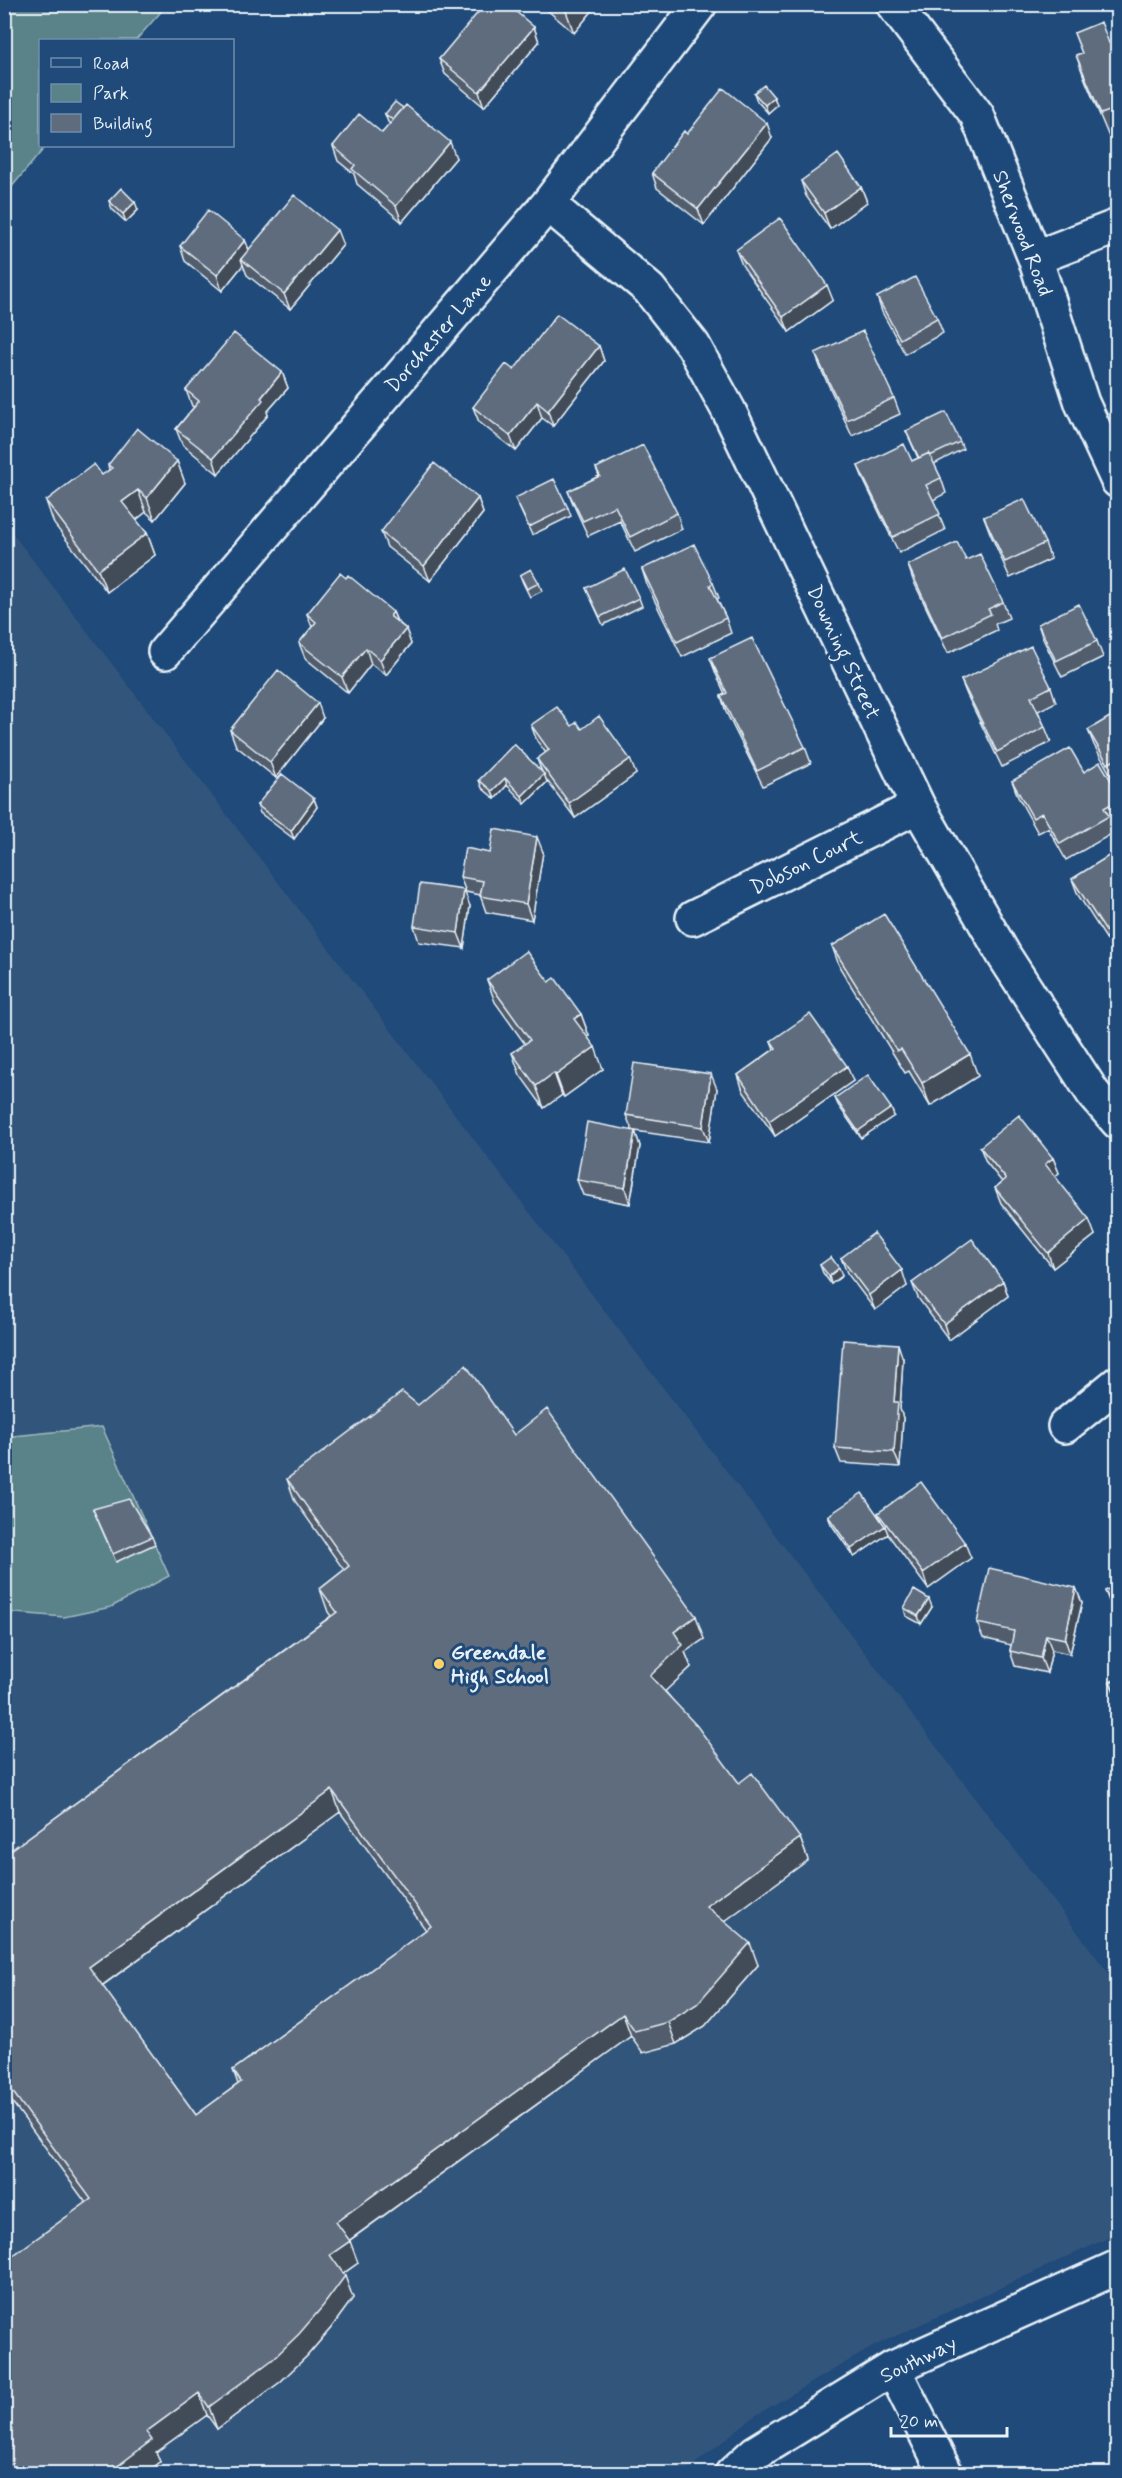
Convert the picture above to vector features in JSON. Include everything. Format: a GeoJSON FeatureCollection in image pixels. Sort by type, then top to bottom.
{"type":"FeatureCollection","features":[{"type":"Feature","properties":{"kind":"street","name":"Dorchester Lane"},"geometry":{"type":"LineString","coordinates":[[165,652],[548,204],[700,4]]}},
{"type":"Feature","properties":{"kind":"street","name":"Sherwood Road"},"geometry":{"type":"LineString","coordinates":[[893,4],[977,115],[1035,258],[1082,403],[1118,481]]}},
{"type":"Feature","properties":{"kind":"street","name":"Downing Street"},"geometry":{"type":"LineString","coordinates":[[548,204],[649,289],[693,345],[729,411],[918,807],[1005,957],[1093,1093],[1118,1122]]}},
{"type":"Feature","properties":{"kind":"street"},"geometry":{"type":"LineString","coordinates":[[1035,258],[1118,225]]}},
{"type":"Feature","properties":{"kind":"street","name":"Dobson Court"},"geometry":{"type":"LineString","coordinates":[[693,918],[918,807]]}},
{"type":"Feature","properties":{"kind":"street"},"geometry":{"type":"LineString","coordinates":[[1065,1426],[1118,1383]]}},
{"type":"Feature","properties":{"kind":"street","name":"Southway"},"geometry":{"type":"LineString","coordinates":[[732,2474],[755,2453],[893,2368],[1118,2267]]}},
{"type":"Feature","properties":{"kind":"street"},"geometry":{"type":"LineString","coordinates":[[893,2368],[946,2474]]}},
{"type":"Feature","properties":{"kind":"shaded area","name":"Greendale High School"},"geometry":{"type":"Polygon","coordinates":[[[4,522],[1117,1984],[1117,2234],[876,2345],[753,2417],[684,2473],[5,2473],[4,522]]]}},
{"type":"Feature","properties":{"kind":"green space"},"geometry":{"type":"Polygon","coordinates":[[[5,4],[167,5],[137,39],[39,39],[39,147],[45,147],[5,195],[5,4]]]}},
{"type":"Feature","properties":{"kind":"green space"},"geometry":{"type":"Polygon","coordinates":[[[102,1427],[169,1576],[111,1607],[64,1617],[5,1612],[4,1437],[102,1427]]]}},
{"type":"Feature","properties":{"kind":"building"},"geometry":{"type":"Polygon","coordinates":[[[485,4],[507,4],[534,27],[479,92],[439,59],[485,4]]]}},
{"type":"Feature","properties":{"kind":"building"},"geometry":{"type":"Polygon","coordinates":[[[558,4],[571,4],[566,11],[558,4]]]}},
{"type":"Feature","properties":{"kind":"building"},"geometry":{"type":"Polygon","coordinates":[[[1101,22],[1109,43],[1118,40],[1118,108],[1101,114],[1076,55],[1082,53],[1074,33],[1101,22]]]}},
{"type":"Feature","properties":{"kind":"building"},"geometry":{"type":"Polygon","coordinates":[[[764,85],[774,97],[765,105],[754,93],[764,85]]]}},
{"type":"Feature","properties":{"kind":"building"},"geometry":{"type":"Polygon","coordinates":[[[723,88],[767,123],[698,209],[652,173],[684,131],[687,134],[723,88]]]}},
{"type":"Feature","properties":{"kind":"building"},"geometry":{"type":"Polygon","coordinates":[[[395,102],[403,108],[393,120],[385,114],[395,102]]]}},
{"type":"Feature","properties":{"kind":"building"},"geometry":{"type":"Polygon","coordinates":[[[406,105],[450,142],[396,206],[352,169],[355,165],[333,146],[359,114],[382,133],[406,105]]]}},
{"type":"Feature","properties":{"kind":"building"},"geometry":{"type":"Polygon","coordinates":[[[838,154],[861,187],[824,213],[801,181],[838,154]]]}},
{"type":"Feature","properties":{"kind":"building"},"geometry":{"type":"Polygon","coordinates":[[[121,188],[135,202],[123,214],[109,201],[121,188]]]}},
{"type":"Feature","properties":{"kind":"building"},"geometry":{"type":"Polygon","coordinates":[[[294,195],[337,230],[284,294],[241,259],[294,195]]]}},
{"type":"Feature","properties":{"kind":"building"},"geometry":{"type":"Polygon","coordinates":[[[208,210],[245,240],[217,275],[180,246],[208,210]]]}},
{"type":"Feature","properties":{"kind":"building"},"geometry":{"type":"Polygon","coordinates":[[[780,218],[827,285],[783,317],[736,250],[780,218]]]}},
{"type":"Feature","properties":{"kind":"building"},"geometry":{"type":"Polygon","coordinates":[[[915,277],[937,318],[900,339],[877,297],[915,277]]]}},
{"type":"Feature","properties":{"kind":"building"},"geometry":{"type":"Polygon","coordinates":[[[557,314],[599,346],[548,411],[537,402],[510,436],[473,407],[506,364],[514,370],[557,314]]]}},
{"type":"Feature","properties":{"kind":"building"},"geometry":{"type":"Polygon","coordinates":[[[863,331],[894,398],[847,420],[815,353],[863,331]]]}},
{"type":"Feature","properties":{"kind":"building"},"geometry":{"type":"Polygon","coordinates":[[[234,333],[282,372],[261,398],[263,400],[213,458],[176,429],[199,401],[186,390],[234,333]]]}},
{"type":"Feature","properties":{"kind":"building"},"geometry":{"type":"Polygon","coordinates":[[[946,412],[960,442],[930,456],[929,453],[919,458],[906,431],[946,412]]]}},
{"type":"Feature","properties":{"kind":"building"},"geometry":{"type":"Polygon","coordinates":[[[137,428],[177,461],[147,498],[138,490],[122,502],[147,533],[98,570],[46,501],[94,464],[102,475],[112,468],[108,465],[137,428]]]}},
{"type":"Feature","properties":{"kind":"building"},"geometry":{"type":"Polygon","coordinates":[[[904,444],[912,461],[929,453],[941,478],[926,485],[940,514],[893,537],[858,466],[904,444]]]}},
{"type":"Feature","properties":{"kind":"building"},"geometry":{"type":"Polygon","coordinates":[[[643,445],[677,513],[630,537],[615,506],[583,521],[568,491],[600,476],[596,468],[643,445]]]}},
{"type":"Feature","properties":{"kind":"building"},"geometry":{"type":"Polygon","coordinates":[[[434,463],[478,498],[424,566],[381,532],[434,463]]]}},
{"type":"Feature","properties":{"kind":"building"},"geometry":{"type":"Polygon","coordinates":[[[554,479],[568,508],[529,527],[515,498],[554,479]]]}},
{"type":"Feature","properties":{"kind":"building"},"geometry":{"type":"Polygon","coordinates":[[[1024,499],[1045,543],[1005,562],[984,517],[1024,499]]]}},
{"type":"Feature","properties":{"kind":"building"},"geometry":{"type":"Polygon","coordinates":[[[957,542],[966,560],[980,554],[1003,602],[988,609],[991,614],[942,638],[908,565],[957,542]]]}},
{"type":"Feature","properties":{"kind":"building"},"geometry":{"type":"Polygon","coordinates":[[[694,544],[713,583],[710,585],[726,618],[677,642],[642,569],[694,544]]]}},
{"type":"Feature","properties":{"kind":"building"},"geometry":{"type":"Polygon","coordinates":[[[531,569],[539,583],[527,589],[520,575],[531,569]]]}},
{"type":"Feature","properties":{"kind":"building"},"geometry":{"type":"Polygon","coordinates":[[[625,569],[639,598],[600,617],[586,588],[625,569]]]}},
{"type":"Feature","properties":{"kind":"building"},"geometry":{"type":"Polygon","coordinates":[[[340,573],[346,578],[348,575],[393,612],[390,616],[406,629],[380,660],[366,648],[342,677],[299,643],[316,622],[307,614],[340,573]]]}},
{"type":"Feature","properties":{"kind":"building"},"geometry":{"type":"Polygon","coordinates":[[[1079,604],[1097,641],[1056,661],[1038,624],[1079,604]]]}},
{"type":"Feature","properties":{"kind":"building"},"geometry":{"type":"Polygon","coordinates":[[[752,638],[805,747],[757,771],[721,696],[727,693],[710,658],[752,638]]]}},
{"type":"Feature","properties":{"kind":"building"},"geometry":{"type":"Polygon","coordinates":[[[1031,646],[1051,687],[1031,697],[1045,727],[997,752],[961,680],[1031,646]]]}},
{"type":"Feature","properties":{"kind":"building"},"geometry":{"type":"Polygon","coordinates":[[[278,670],[318,703],[270,762],[230,730],[278,670]]]}},
{"type":"Feature","properties":{"kind":"building"},"geometry":{"type":"Polygon","coordinates":[[[557,707],[572,726],[577,722],[582,729],[599,716],[630,759],[569,803],[537,759],[549,750],[531,725],[557,707]]]}},
{"type":"Feature","properties":{"kind":"building"},"geometry":{"type":"Polygon","coordinates":[[[1118,712],[1118,758],[1108,764],[1088,730],[1118,712]]]}},
{"type":"Feature","properties":{"kind":"building"},"geometry":{"type":"Polygon","coordinates":[[[514,744],[544,774],[522,796],[505,778],[492,791],[479,780],[514,744]]]}},
{"type":"Feature","properties":{"kind":"building"},"geometry":{"type":"Polygon","coordinates":[[[1070,748],[1084,772],[1100,762],[1118,792],[1118,800],[1104,808],[1109,816],[1060,844],[1042,813],[1033,818],[1012,781],[1070,748]]]}},
{"type":"Feature","properties":{"kind":"building"},"geometry":{"type":"Polygon","coordinates":[[[282,774],[314,799],[291,831],[257,805],[282,774]]]}},
{"type":"Feature","properties":{"kind":"building"},"geometry":{"type":"Polygon","coordinates":[[[494,829],[537,837],[526,904],[480,896],[483,881],[460,877],[465,848],[490,853],[494,829]]]}},
{"type":"Feature","properties":{"kind":"building"},"geometry":{"type":"Polygon","coordinates":[[[1118,850],[1118,950],[1072,879],[1118,850]]]}},
{"type":"Feature","properties":{"kind":"building"},"geometry":{"type":"Polygon","coordinates":[[[420,884],[464,890],[458,933],[414,926],[420,884]]]}},
{"type":"Feature","properties":{"kind":"building"},"geometry":{"type":"Polygon","coordinates":[[[884,914],[970,1054],[922,1083],[901,1049],[897,1051],[832,946],[884,914]]]}},
{"type":"Feature","properties":{"kind":"building"},"geometry":{"type":"Polygon","coordinates":[[[526,951],[549,982],[555,978],[581,1014],[574,1019],[595,1047],[556,1075],[554,1073],[536,1086],[512,1053],[530,1040],[487,980],[526,951]]]}},
{"type":"Feature","properties":{"kind":"building"},"geometry":{"type":"Polygon","coordinates":[[[810,1014],[847,1066],[769,1121],[738,1075],[776,1048],[771,1041],[810,1014]]]}},
{"type":"Feature","properties":{"kind":"building"},"geometry":{"type":"Polygon","coordinates":[[[634,1063],[711,1074],[703,1127],[626,1115],[634,1063]]]}},
{"type":"Feature","properties":{"kind":"building"},"geometry":{"type":"Polygon","coordinates":[[[868,1075],[891,1108],[858,1131],[835,1098],[868,1075]]]}},
{"type":"Feature","properties":{"kind":"building"},"geometry":{"type":"Polygon","coordinates":[[[1019,1115],[1053,1158],[1045,1164],[1089,1219],[1048,1253],[995,1188],[1006,1179],[980,1147],[1019,1115]]]}},
{"type":"Feature","properties":{"kind":"building"},"geometry":{"type":"Polygon","coordinates":[[[587,1122],[635,1131],[625,1188],[577,1180],[587,1122]]]}},
{"type":"Feature","properties":{"kind":"building"},"geometry":{"type":"Polygon","coordinates":[[[874,1233],[902,1270],[869,1295],[841,1258],[874,1233]]]}},
{"type":"Feature","properties":{"kind":"building"},"geometry":{"type":"Polygon","coordinates":[[[972,1239],[1003,1281],[944,1324],[912,1283],[972,1239]]]}},
{"type":"Feature","properties":{"kind":"building"},"geometry":{"type":"Polygon","coordinates":[[[831,1257],[839,1268],[829,1276],[820,1265],[831,1257]]]}},
{"type":"Feature","properties":{"kind":"building"},"geometry":{"type":"Polygon","coordinates":[[[843,1340],[898,1344],[894,1402],[898,1402],[894,1452],[835,1448],[843,1340]]]}},
{"type":"Feature","properties":{"kind":"building"},"geometry":{"type":"Polygon","coordinates":[[[466,1365],[514,1435],[547,1409],[696,1616],[674,1632],[683,1645],[650,1676],[697,1726],[739,1783],[752,1773],[800,1838],[706,1906],[750,1943],[697,2004],[668,2022],[635,2031],[623,2014],[336,2222],[350,2241],[330,2255],[345,2276],[299,2334],[272,2360],[209,2407],[199,2393],[146,2432],[152,2440],[107,2474],[4,2474],[4,2262],[91,2199],[4,2080],[4,1849],[7,1853],[337,1612],[320,1589],[349,1566],[287,1479],[402,1392],[418,1405],[466,1365]],[[332,1790],[89,1967],[196,2115],[241,2082],[233,2070],[431,1926],[332,1790]]]}},
{"type":"Feature","properties":{"kind":"building"},"geometry":{"type":"Polygon","coordinates":[[[921,1482],[965,1543],[923,1573],[878,1513],[921,1482]]]}},
{"type":"Feature","properties":{"kind":"building"},"geometry":{"type":"Polygon","coordinates":[[[862,1493],[885,1526],[851,1549],[828,1516],[862,1493]]]}},
{"type":"Feature","properties":{"kind":"building"},"geometry":{"type":"Polygon","coordinates":[[[129,1499],[152,1537],[113,1554],[93,1509],[129,1499]]]}},
{"type":"Feature","properties":{"kind":"building"},"geometry":{"type":"Polygon","coordinates":[[[989,1568],[1076,1588],[1065,1639],[1046,1635],[1041,1658],[1010,1651],[1014,1631],[977,1623],[989,1568]]]}},
{"type":"Feature","properties":{"kind":"building"},"geometry":{"type":"Polygon","coordinates":[[[1118,1584],[1118,1615],[1105,1591],[1118,1584]]]}},
{"type":"Feature","properties":{"kind":"building"},"geometry":{"type":"Polygon","coordinates":[[[914,1590],[929,1599],[918,1616],[904,1608],[914,1590]]]}},
{"type":"Feature","properties":{"kind":"building"},"geometry":{"type":"Polygon","coordinates":[[[1118,1678],[1118,1697],[1110,1682],[1118,1678]]]}},
{"type":"Feature","properties":{"kind":"place","name":"Greendale High School"},"geometry":{"type":"Point","coordinates":[439,1664]}}]}
